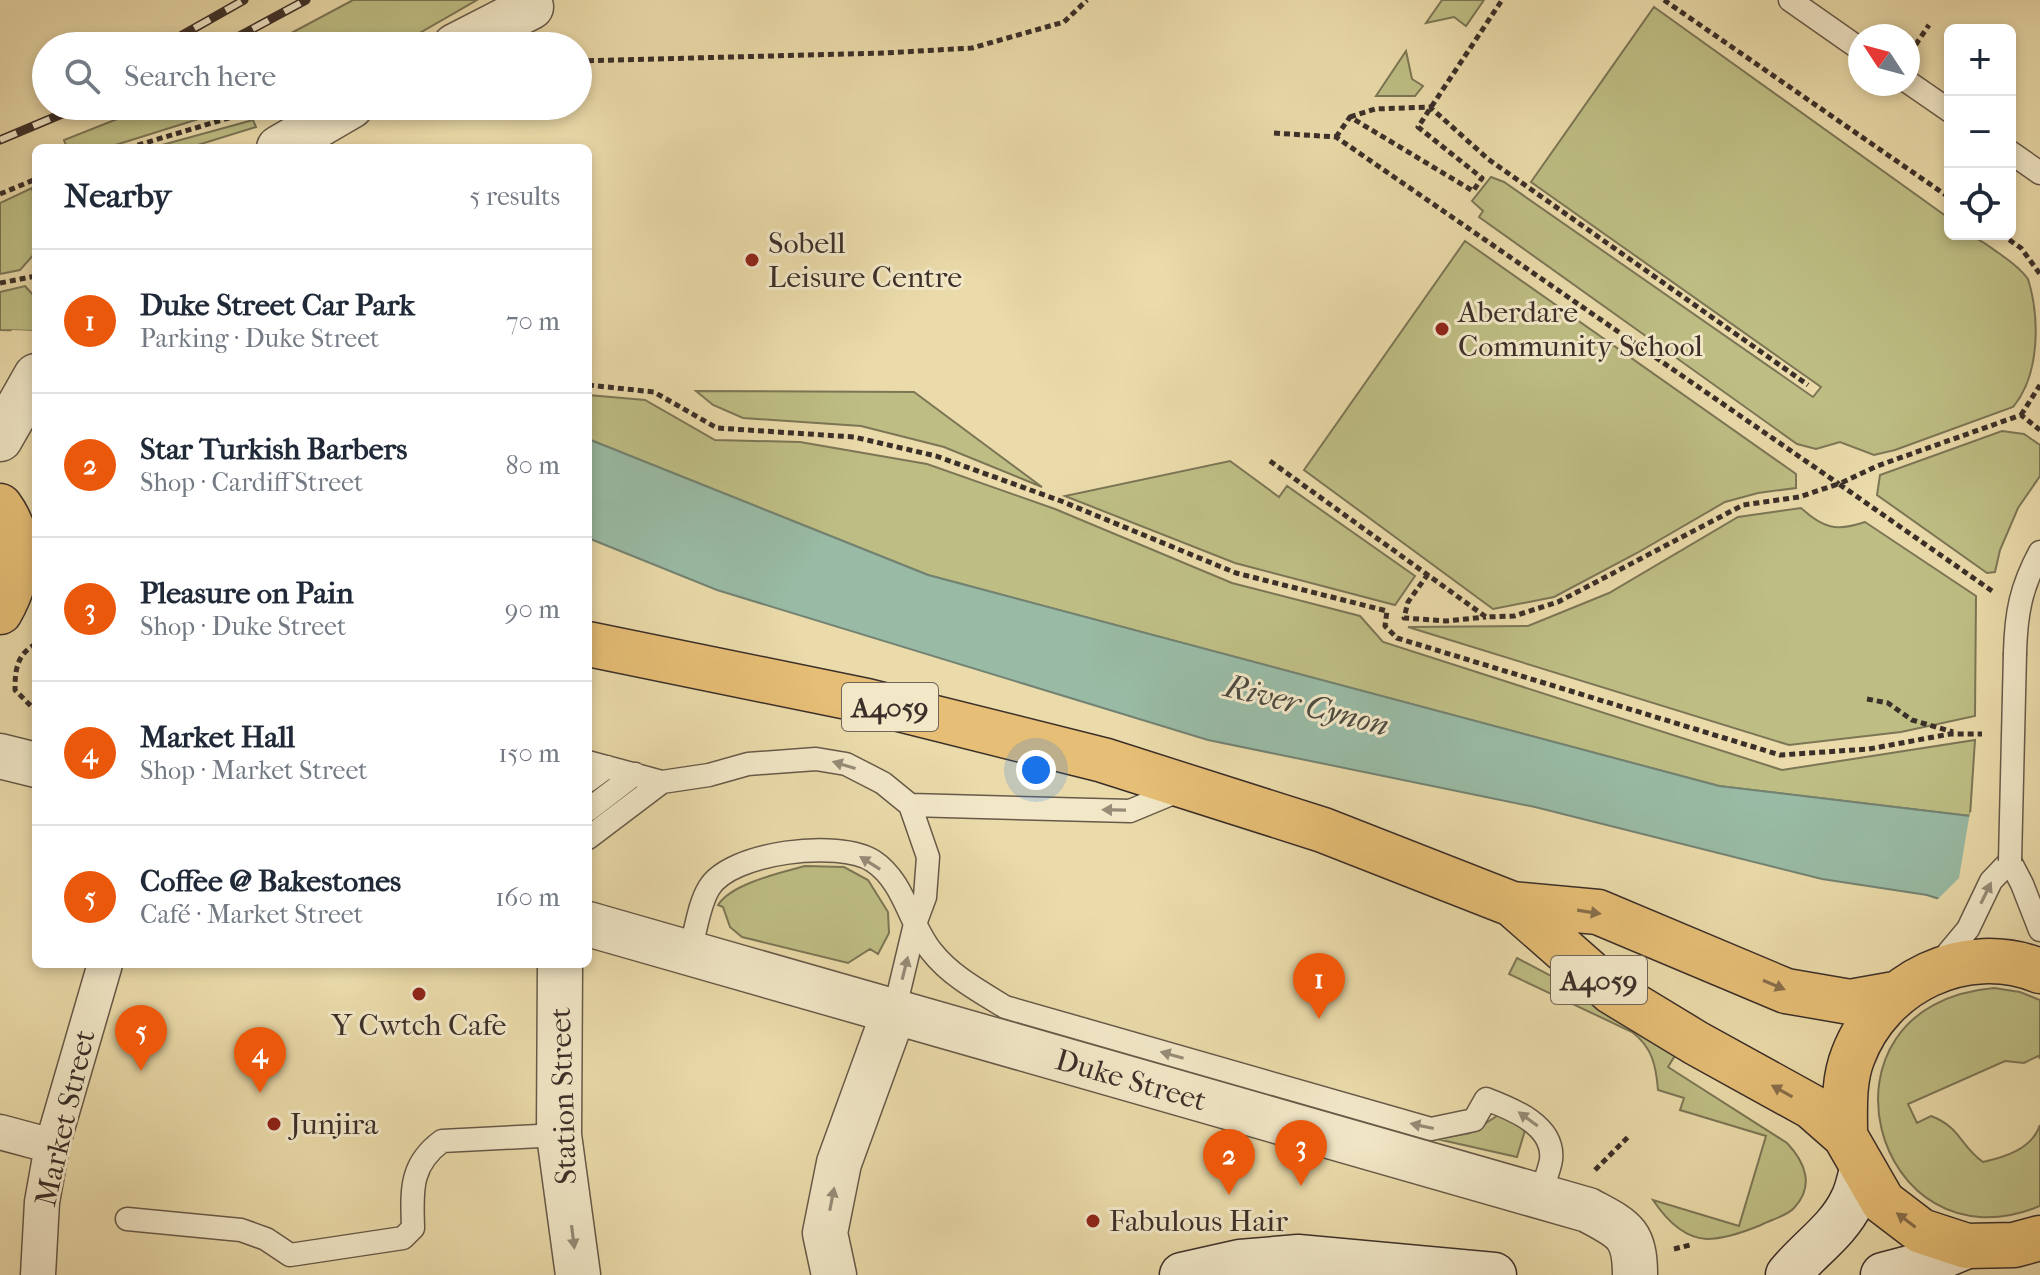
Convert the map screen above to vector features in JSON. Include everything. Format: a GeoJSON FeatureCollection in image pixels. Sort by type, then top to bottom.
{"type":"FeatureCollection","features":[{"type":"Feature","properties":{"kind":"main road"},"geometry":{"type":"LineString","coordinates":[[0,506],[8,517],[27,563],[0,612]]}},
{"type":"Feature","properties":{"kind":"main road","name":"A4059"},"geometry":{"type":"LineString","coordinates":[[592,645],[867,701],[1103,760],[1323,830],[1512,904],[1598,912],[1786,991],[1850,1002],[1895,994]]}},
{"type":"Feature","properties":{"kind":"main road","name":"A4059"},"geometry":{"type":"LineString","coordinates":[[1512,904],[1612,992],[1812,1107],[1854,1153]]}},
{"type":"Feature","properties":{"kind":"main road"},"geometry":{"type":"LineString","coordinates":[[2040,971],[2023,964],[1978,960],[1932,971],[1895,994],[1869,1023],[1852,1058],[1845,1095],[1854,1153],[1883,1202],[1921,1231],[1967,1246],[2014,1245],[2040,1238]]}},
{"type":"Feature","properties":{"kind":"street"},"geometry":{"type":"LineString","coordinates":[[482,32],[531,7]]}},
{"type":"Feature","properties":{"kind":"street"},"geometry":{"type":"LineString","coordinates":[[272,133],[310,120]]}},
{"type":"Feature","properties":{"kind":"street"},"geometry":{"type":"LineString","coordinates":[[0,756],[32,764]]}},
{"type":"Feature","properties":{"kind":"street","name":"Duke Street"},"geometry":{"type":"LineString","coordinates":[[592,925],[894,1012],[1545,1177],[1588,1210],[1621,1228],[1634,1249],[1635,1275]]}},
{"type":"Feature","properties":{"kind":"street","name":"Market Street"},"geometry":{"type":"LineString","coordinates":[[38,1275],[42,1202],[52,1146],[104,968]]}},
{"type":"Feature","properties":{"kind":"street","name":"Station Street"},"geometry":{"type":"LineString","coordinates":[[560,968],[559,1135],[578,1275]]}},
{"type":"Feature","properties":{"kind":"street"},"geometry":{"type":"LineString","coordinates":[[834,1275],[825,1233],[839,1163],[894,1012]]}},
{"type":"Feature","properties":{"kind":"street"},"geometry":{"type":"LineString","coordinates":[[0,1132],[52,1146]]}},
{"type":"Feature","properties":{"kind":"street"},"geometry":{"type":"LineString","coordinates":[[1788,1275],[1807,1252],[1832,1231],[1852,1202],[1854,1153]]}},
{"type":"Feature","properties":{"kind":"street"},"geometry":{"type":"LineString","coordinates":[[1883,1275],[1921,1265],[1967,1246]]}},
{"type":"Feature","properties":{"kind":"street"},"geometry":{"type":"LineString","coordinates":[[1182,1275],[1240,1262],[1298,1257],[1494,1275]]}},
{"type":"Feature","properties":{"kind":"lane"},"geometry":{"type":"LineString","coordinates":[[1790,0],[1848,41]]}},
{"type":"Feature","properties":{"kind":"lane"},"geometry":{"type":"LineString","coordinates":[[1920,90],[1944,107]]}},
{"type":"Feature","properties":{"kind":"lane"},"geometry":{"type":"LineString","coordinates":[[2016,156],[2040,173]]}},
{"type":"Feature","properties":{"kind":"lane"},"geometry":{"type":"LineString","coordinates":[[2040,552],[2025,580],[2016,617],[2010,861],[2040,930]]}},
{"type":"Feature","properties":{"kind":"lane"},"geometry":{"type":"LineString","coordinates":[[598,764],[662,782],[709,775],[748,764],[816,759],[846,764],[883,783],[910,805],[928,857],[925,897],[915,924],[894,1012]]}},
{"type":"Feature","properties":{"kind":"lane"},"geometry":{"type":"LineString","coordinates":[[592,807],[635,774]]}},
{"type":"Feature","properties":{"kind":"lane"},"geometry":{"type":"LineString","coordinates":[[592,835],[662,782]]}},
{"type":"Feature","properties":{"kind":"lane"},"geometry":{"type":"LineString","coordinates":[[910,805],[1130,811],[1188,787]]}},
{"type":"Feature","properties":{"kind":"lane"},"geometry":{"type":"LineString","coordinates":[[689,952],[709,887],[727,871],[775,854],[814,849],[847,851],[873,861],[897,887],[932,952],[965,982],[1005,1007],[1431,1129],[1474,1120],[1486,1099],[1511,1108],[1535,1122],[1544,1135],[1545,1177]]}},
{"type":"Feature","properties":{"kind":"lane"},"geometry":{"type":"LineString","coordinates":[[1932,971],[1968,929],[1991,881],[2010,861]]}},
{"type":"Feature","properties":{"kind":"lane"},"geometry":{"type":"LineString","coordinates":[[127,1219],[241,1230],[266,1239],[290,1255],[403,1238],[413,1228],[412,1189],[420,1164],[430,1150],[442,1141],[559,1135]]}},
{"type":"Feature","properties":{"kind":"path"},"geometry":{"type":"LineString","coordinates":[[592,61],[972,48],[1064,22],[1087,0]]}},
{"type":"Feature","properties":{"kind":"path"},"geometry":{"type":"LineString","coordinates":[[1350,117],[1473,191],[1482,178],[1418,127],[1502,0]]}},
{"type":"Feature","properties":{"kind":"path"},"geometry":{"type":"LineString","coordinates":[[1664,0],[1944,194]]}},
{"type":"Feature","properties":{"kind":"path"},"geometry":{"type":"LineString","coordinates":[[1336,137],[1350,117],[1375,109],[1430,107],[1488,159],[1808,385]]}},
{"type":"Feature","properties":{"kind":"path"},"geometry":{"type":"LineString","coordinates":[[141,144],[221,120]]}},
{"type":"Feature","properties":{"kind":"path"},"geometry":{"type":"LineString","coordinates":[[1274,133],[1336,137],[1996,594]]}},
{"type":"Feature","properties":{"kind":"path"},"geometry":{"type":"LineString","coordinates":[[0,194],[32,181]]}},
{"type":"Feature","properties":{"kind":"path"},"geometry":{"type":"LineString","coordinates":[[2010,240],[2021,248],[2040,274]]}},
{"type":"Feature","properties":{"kind":"path"},"geometry":{"type":"LineString","coordinates":[[0,283],[32,277]]}},
{"type":"Feature","properties":{"kind":"path"},"geometry":{"type":"LineString","coordinates":[[592,385],[654,392],[717,428],[854,437],[936,456],[1061,501],[1236,573],[1387,611],[1385,626],[1397,638],[1780,755],[1869,749],[1958,734],[1984,734]]}},
{"type":"Feature","properties":{"kind":"path"},"geometry":{"type":"LineString","coordinates":[[1428,574],[1408,602],[1404,618],[1446,621],[1514,616],[1558,602],[1743,505],[1799,497],[2021,415],[2040,385]]}},
{"type":"Feature","properties":{"kind":"path"},"geometry":{"type":"LineString","coordinates":[[2021,415],[2040,430]]}},
{"type":"Feature","properties":{"kind":"path"},"geometry":{"type":"LineString","coordinates":[[1270,461],[1486,617]]}},
{"type":"Feature","properties":{"kind":"path"},"geometry":{"type":"LineString","coordinates":[[32,646],[24,650],[15,669],[15,690],[32,707]]}},
{"type":"Feature","properties":{"kind":"path"},"geometry":{"type":"LineString","coordinates":[[1867,699],[1888,703],[1912,720],[1958,734]]}},
{"type":"Feature","properties":{"kind":"path"},"geometry":{"type":"LineString","coordinates":[[1590,1176],[1628,1137]]}},
{"type":"Feature","properties":{"kind":"path"},"geometry":{"type":"LineString","coordinates":[[1673,1249],[1690,1245]]}},
{"type":"Feature","properties":{"kind":"green space"},"geometry":{"type":"Polygon","coordinates":[[[353,0],[477,0],[421,32],[293,32],[353,0]]]}},
{"type":"Feature","properties":{"kind":"green space"},"geometry":{"type":"Polygon","coordinates":[[[1442,0],[1484,0],[1466,26],[1454,17],[1426,23],[1442,0]]]}},
{"type":"Feature","properties":{"kind":"green space"},"geometry":{"type":"Polygon","coordinates":[[[1654,7],[1944,215],[1944,240],[1979,240],[2022,272],[2028,279],[2032,294],[2036,328],[2033,363],[2022,394],[2013,407],[1874,455],[1840,442],[1816,449],[1797,444],[1479,217],[1483,211],[1472,201],[1491,177],[1504,182],[1813,397],[1821,387],[1531,182],[1654,7]]]}},
{"type":"Feature","properties":{"kind":"green space"},"geometry":{"type":"Polygon","coordinates":[[[1406,51],[1412,79],[1423,86],[1415,96],[1376,96],[1406,51]]]}},
{"type":"Feature","properties":{"kind":"green space"},"geometry":{"type":"Polygon","coordinates":[[[115,120],[195,120],[119,144],[66,144],[64,140],[115,120]]]}},
{"type":"Feature","properties":{"kind":"green space"},"geometry":{"type":"Polygon","coordinates":[[[253,120],[256,127],[201,144],[166,144],[253,120]]]}},
{"type":"Feature","properties":{"kind":"green space"},"geometry":{"type":"Polygon","coordinates":[[[32,188],[32,256],[20,270],[0,274],[0,203],[32,188]]]}},
{"type":"Feature","properties":{"kind":"green space"},"geometry":{"type":"Polygon","coordinates":[[[1465,241],[1796,474],[1796,488],[1758,493],[1725,502],[1554,597],[1493,609],[1304,470],[1465,241]]]}},
{"type":"Feature","properties":{"kind":"green space"},"geometry":{"type":"Polygon","coordinates":[[[25,286],[32,294],[32,331],[0,330],[0,292],[25,286]]]}},
{"type":"Feature","properties":{"kind":"green space"},"geometry":{"type":"Polygon","coordinates":[[[696,391],[914,392],[1042,487],[944,447],[861,426],[743,418],[713,405],[696,391]]]}},
{"type":"Feature","properties":{"kind":"green space"},"geometry":{"type":"Polygon","coordinates":[[[592,395],[645,400],[715,440],[800,442],[927,464],[1055,509],[1232,583],[1360,616],[1383,642],[1782,770],[1975,740],[1970,816],[1719,786],[928,575],[592,441],[592,395]]]}},
{"type":"Feature","properties":{"kind":"green space"},"geometry":{"type":"Polygon","coordinates":[[[2002,431],[2024,434],[2040,445],[2040,476],[2018,508],[2000,550],[1995,572],[1987,573],[1877,495],[1880,475],[2002,431]]]}},
{"type":"Feature","properties":{"kind":"green space"},"geometry":{"type":"Polygon","coordinates":[[[1230,461],[1279,497],[1287,486],[1415,576],[1395,605],[1235,563],[1065,496],[1230,461]]]}},
{"type":"Feature","properties":{"kind":"green space"},"geometry":{"type":"Polygon","coordinates":[[[1801,508],[1830,526],[1846,527],[1865,522],[1976,596],[1975,716],[1901,732],[1789,745],[1408,627],[1528,626],[1609,593],[1738,517],[1801,508]]]}},
{"type":"Feature","properties":{"kind":"green space"},"geometry":{"type":"Polygon","coordinates":[[[805,866],[844,867],[868,880],[888,912],[889,933],[878,954],[870,949],[848,963],[742,937],[730,927],[723,907],[718,905],[725,897],[745,885],[805,866]]]}},
{"type":"Feature","properties":{"kind":"green space"},"geometry":{"type":"Polygon","coordinates":[[[1517,958],[1638,1022],[1679,1049],[1668,1067],[1787,1143],[1803,1166],[1806,1183],[1794,1208],[1783,1216],[1721,1238],[1698,1238],[1676,1226],[1653,1200],[1739,1226],[1766,1136],[1680,1110],[1684,1098],[1658,1090],[1652,1057],[1639,1038],[1509,974],[1517,958]]]}},
{"type":"Feature","properties":{"kind":"green space"},"geometry":{"type":"Polygon","coordinates":[[[1994,988],[2020,992],[2040,1000],[2040,1058],[2038,1056],[2024,1063],[2005,1061],[1908,1104],[1917,1123],[1931,1116],[1941,1121],[1955,1131],[1983,1162],[2024,1146],[2040,1125],[2040,1206],[1982,1217],[1935,1203],[1901,1172],[1882,1129],[1879,1083],[1896,1039],[1933,1005],[1994,988]]]}},
{"type":"Feature","properties":{"kind":"green space"},"geometry":{"type":"Polygon","coordinates":[[[1497,1116],[1508,1116],[1525,1130],[1517,1157],[1437,1139],[1470,1133],[1497,1116]]]}},
{"type":"Feature","properties":{"kind":"water","name":"River Cynon"},"geometry":{"type":"Polygon","coordinates":[[[592,441],[928,575],[1719,786],[1970,816],[2040,837],[2040,932],[1927,895],[1822,879],[1535,807],[1208,740],[717,590],[592,540],[592,441]]]}},
{"type":"Feature","properties":{"kind":"pier"},"geometry":{"type":"Polygon","coordinates":[[[12,330],[32,331],[32,404],[0,401],[0,347],[12,330]]]}},
{"type":"Feature","properties":{"kind":"pier"},"geometry":{"type":"Polygon","coordinates":[[[1970,812],[2040,832],[2040,936],[1935,902],[1959,878],[1970,812]]]}},
{"type":"Feature","properties":{"kind":"railway"},"geometry":{"type":"LineString","coordinates":[[188,32],[244,0]]}},
{"type":"Feature","properties":{"kind":"railway"},"geometry":{"type":"LineString","coordinates":[[247,32],[306,0]]}},
{"type":"Feature","properties":{"kind":"railway"},"geometry":{"type":"LineString","coordinates":[[0,140],[48,120]]}},
{"type":"Feature","properties":{"kind":"place","name":"Sobell Leisure Centre"},"geometry":{"type":"Point","coordinates":[752,260]}},
{"type":"Feature","properties":{"kind":"place","name":"Aberdare Community School"},"geometry":{"type":"Point","coordinates":[1442,329]}},
{"type":"Feature","properties":{"kind":"place","name":"Y Cwtch Cafe"},"geometry":{"type":"Point","coordinates":[419,994]}},
{"type":"Feature","properties":{"kind":"place","name":"Duke Street Car Park"},"geometry":{"type":"Point","coordinates":[1319,1019]}},
{"type":"Feature","properties":{"kind":"place","name":"Coffee @ Bakestones"},"geometry":{"type":"Point","coordinates":[141,1071]}},
{"type":"Feature","properties":{"kind":"place","name":"Market Hall"},"geometry":{"type":"Point","coordinates":[260,1093]}},
{"type":"Feature","properties":{"kind":"place","name":"Junjira"},"geometry":{"type":"Point","coordinates":[274,1124]}},
{"type":"Feature","properties":{"kind":"place","name":"Pleasure on Pain"},"geometry":{"type":"Point","coordinates":[1301,1186]}},
{"type":"Feature","properties":{"kind":"place","name":"Star Turkish Barbers"},"geometry":{"type":"Point","coordinates":[1229,1195]}},
{"type":"Feature","properties":{"kind":"place","name":"Fabulous Hair"},"geometry":{"type":"Point","coordinates":[1093,1221]}}]}
